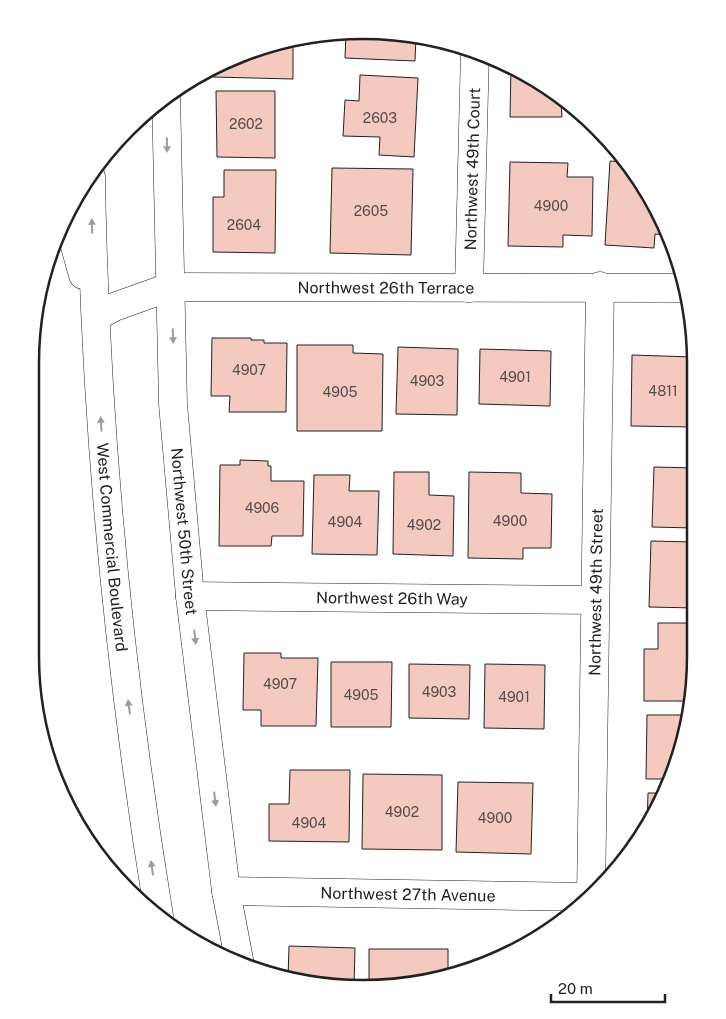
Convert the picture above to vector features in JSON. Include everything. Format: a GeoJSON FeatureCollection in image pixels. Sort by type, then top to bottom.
{"type":"FeatureCollection","features":[{"type":"Feature","properties":{"kind":"main road","name":"Northwest 49th Court"},"geometry":{"type":"LineString","coordinates":[[469,288],[475,59]]}},
{"type":"Feature","properties":{"kind":"main road","name":"Northwest 50th Street"},"geometry":{"type":"LineString","coordinates":[[166,106],[173,404],[190,596],[226,892],[238,956]]}},
{"type":"Feature","properties":{"kind":"main road","name":"West Commercial Boulevard"},"geometry":{"type":"LineString","coordinates":[[91,186],[96,317],[114,583],[158,907]]}},
{"type":"Feature","properties":{"kind":"main road"},"geometry":{"type":"LineString","coordinates":[[69,226],[96,317]]}},
{"type":"Feature","properties":{"kind":"main road","name":"Northwest 26th Terrace"},"geometry":{"type":"LineString","coordinates":[[96,317],[121,304],[170,287],[469,288],[600,286],[678,288]]}},
{"type":"Feature","properties":{"kind":"main road","name":"Northwest 49th Street"},"geometry":{"type":"LineString","coordinates":[[591,886],[600,286]]}},
{"type":"Feature","properties":{"kind":"main road","name":"Northwest 26th Way"},"geometry":{"type":"LineString","coordinates":[[190,596],[595,600]]}},
{"type":"Feature","properties":{"kind":"main road","name":"Northwest 27th Avenue"},"geometry":{"type":"LineString","coordinates":[[226,892],[580,897]]}},
{"type":"Feature","properties":{"kind":"building"},"geometry":{"type":"Polygon","coordinates":[[[346,39],[384,39],[416,44],[415,61],[345,58],[346,39]]]}},
{"type":"Feature","properties":{"kind":"building"},"geometry":{"type":"Polygon","coordinates":[[[293,47],[293,79],[213,77],[239,63],[293,47]]]}},
{"type":"Feature","properties":{"kind":"building"},"geometry":{"type":"Polygon","coordinates":[[[360,75],[418,78],[414,157],[379,155],[380,137],[343,136],[345,100],[359,101],[360,75]]]}},
{"type":"Feature","properties":{"kind":"building"},"geometry":{"type":"Polygon","coordinates":[[[511,75],[543,93],[561,107],[562,117],[510,117],[511,75]]]}},
{"type":"Feature","properties":{"kind":"building"},"geometry":{"type":"Polygon","coordinates":[[[216,91],[275,91],[275,158],[217,157],[216,91]]]}},
{"type":"Feature","properties":{"kind":"building"},"geometry":{"type":"Polygon","coordinates":[[[610,161],[616,161],[644,201],[661,234],[655,234],[654,248],[605,245],[610,161]]]}},
{"type":"Feature","properties":{"kind":"building"},"geometry":{"type":"Polygon","coordinates":[[[510,162],[568,163],[567,177],[593,177],[592,236],[563,235],[563,247],[508,246],[510,162]]]}},
{"type":"Feature","properties":{"kind":"building"},"geometry":{"type":"Polygon","coordinates":[[[332,168],[413,169],[411,255],[330,253],[332,168]]]}},
{"type":"Feature","properties":{"kind":"building"},"geometry":{"type":"Polygon","coordinates":[[[224,170],[276,170],[275,253],[213,252],[213,197],[224,197],[224,170]]]}},
{"type":"Feature","properties":{"kind":"building"},"geometry":{"type":"Polygon","coordinates":[[[212,338],[251,338],[251,340],[264,340],[264,343],[287,343],[286,412],[229,412],[230,396],[211,396],[212,338]]]}},
{"type":"Feature","properties":{"kind":"building"},"geometry":{"type":"Polygon","coordinates":[[[297,345],[353,345],[353,353],[383,354],[382,431],[297,431],[297,345]]]}},
{"type":"Feature","properties":{"kind":"building"},"geometry":{"type":"Polygon","coordinates":[[[398,347],[458,349],[457,415],[396,414],[398,347]]]}},
{"type":"Feature","properties":{"kind":"building"},"geometry":{"type":"Polygon","coordinates":[[[480,349],[551,351],[550,406],[479,404],[480,349]]]}},
{"type":"Feature","properties":{"kind":"building"},"geometry":{"type":"Polygon","coordinates":[[[632,355],[687,357],[687,427],[631,426],[632,355]]]}},
{"type":"Feature","properties":{"kind":"building"},"geometry":{"type":"Polygon","coordinates":[[[240,460],[268,461],[268,466],[271,466],[271,481],[304,481],[303,536],[272,536],[271,546],[219,546],[220,465],[240,465],[240,460]]]}},
{"type":"Feature","properties":{"kind":"building"},"geometry":{"type":"Polygon","coordinates":[[[654,467],[687,468],[687,528],[652,527],[654,467]]]}},
{"type":"Feature","properties":{"kind":"building"},"geometry":{"type":"Polygon","coordinates":[[[394,472],[429,472],[429,495],[454,496],[453,556],[393,554],[394,472]]]}},
{"type":"Feature","properties":{"kind":"building"},"geometry":{"type":"Polygon","coordinates":[[[469,472],[521,473],[521,493],[552,494],[551,548],[523,548],[523,559],[468,558],[469,472]]]}},
{"type":"Feature","properties":{"kind":"building"},"geometry":{"type":"Polygon","coordinates":[[[314,475],[350,475],[349,491],[379,491],[377,555],[312,554],[314,475]]]}},
{"type":"Feature","properties":{"kind":"building"},"geometry":{"type":"Polygon","coordinates":[[[651,541],[687,542],[687,608],[649,607],[651,541]]]}},
{"type":"Feature","properties":{"kind":"building"},"geometry":{"type":"Polygon","coordinates":[[[658,623],[687,623],[687,677],[684,701],[644,701],[644,649],[658,649],[658,623]]]}},
{"type":"Feature","properties":{"kind":"building"},"geometry":{"type":"Polygon","coordinates":[[[244,653],[281,653],[281,658],[318,658],[316,726],[261,726],[261,710],[243,710],[244,653]]]}},
{"type":"Feature","properties":{"kind":"building"},"geometry":{"type":"Polygon","coordinates":[[[331,662],[392,662],[391,727],[331,727],[331,662]]]}},
{"type":"Feature","properties":{"kind":"building"},"geometry":{"type":"Polygon","coordinates":[[[409,664],[470,665],[469,719],[409,718],[409,664]]]}},
{"type":"Feature","properties":{"kind":"building"},"geometry":{"type":"Polygon","coordinates":[[[485,664],[545,665],[544,729],[484,728],[485,664]]]}},
{"type":"Feature","properties":{"kind":"building"},"geometry":{"type":"Polygon","coordinates":[[[647,715],[682,715],[663,779],[646,779],[647,715]]]}},
{"type":"Feature","properties":{"kind":"building"},"geometry":{"type":"Polygon","coordinates":[[[290,770],[350,770],[349,842],[269,841],[269,804],[289,804],[290,770]]]}},
{"type":"Feature","properties":{"kind":"building"},"geometry":{"type":"Polygon","coordinates":[[[363,774],[442,775],[442,850],[362,849],[363,774]]]}},
{"type":"Feature","properties":{"kind":"building"},"geometry":{"type":"Polygon","coordinates":[[[458,782],[533,783],[531,854],[456,852],[458,782]]]}},
{"type":"Feature","properties":{"kind":"building"},"geometry":{"type":"Polygon","coordinates":[[[648,793],[657,793],[654,799],[647,811],[648,793]]]}},
{"type":"Feature","properties":{"kind":"building"},"geometry":{"type":"Polygon","coordinates":[[[289,946],[355,948],[354,980],[342,980],[288,971],[289,946]]]}},
{"type":"Feature","properties":{"kind":"building"},"geometry":{"type":"Polygon","coordinates":[[[369,949],[448,949],[448,969],[426,974],[384,980],[369,980],[369,949]]]}}]}
